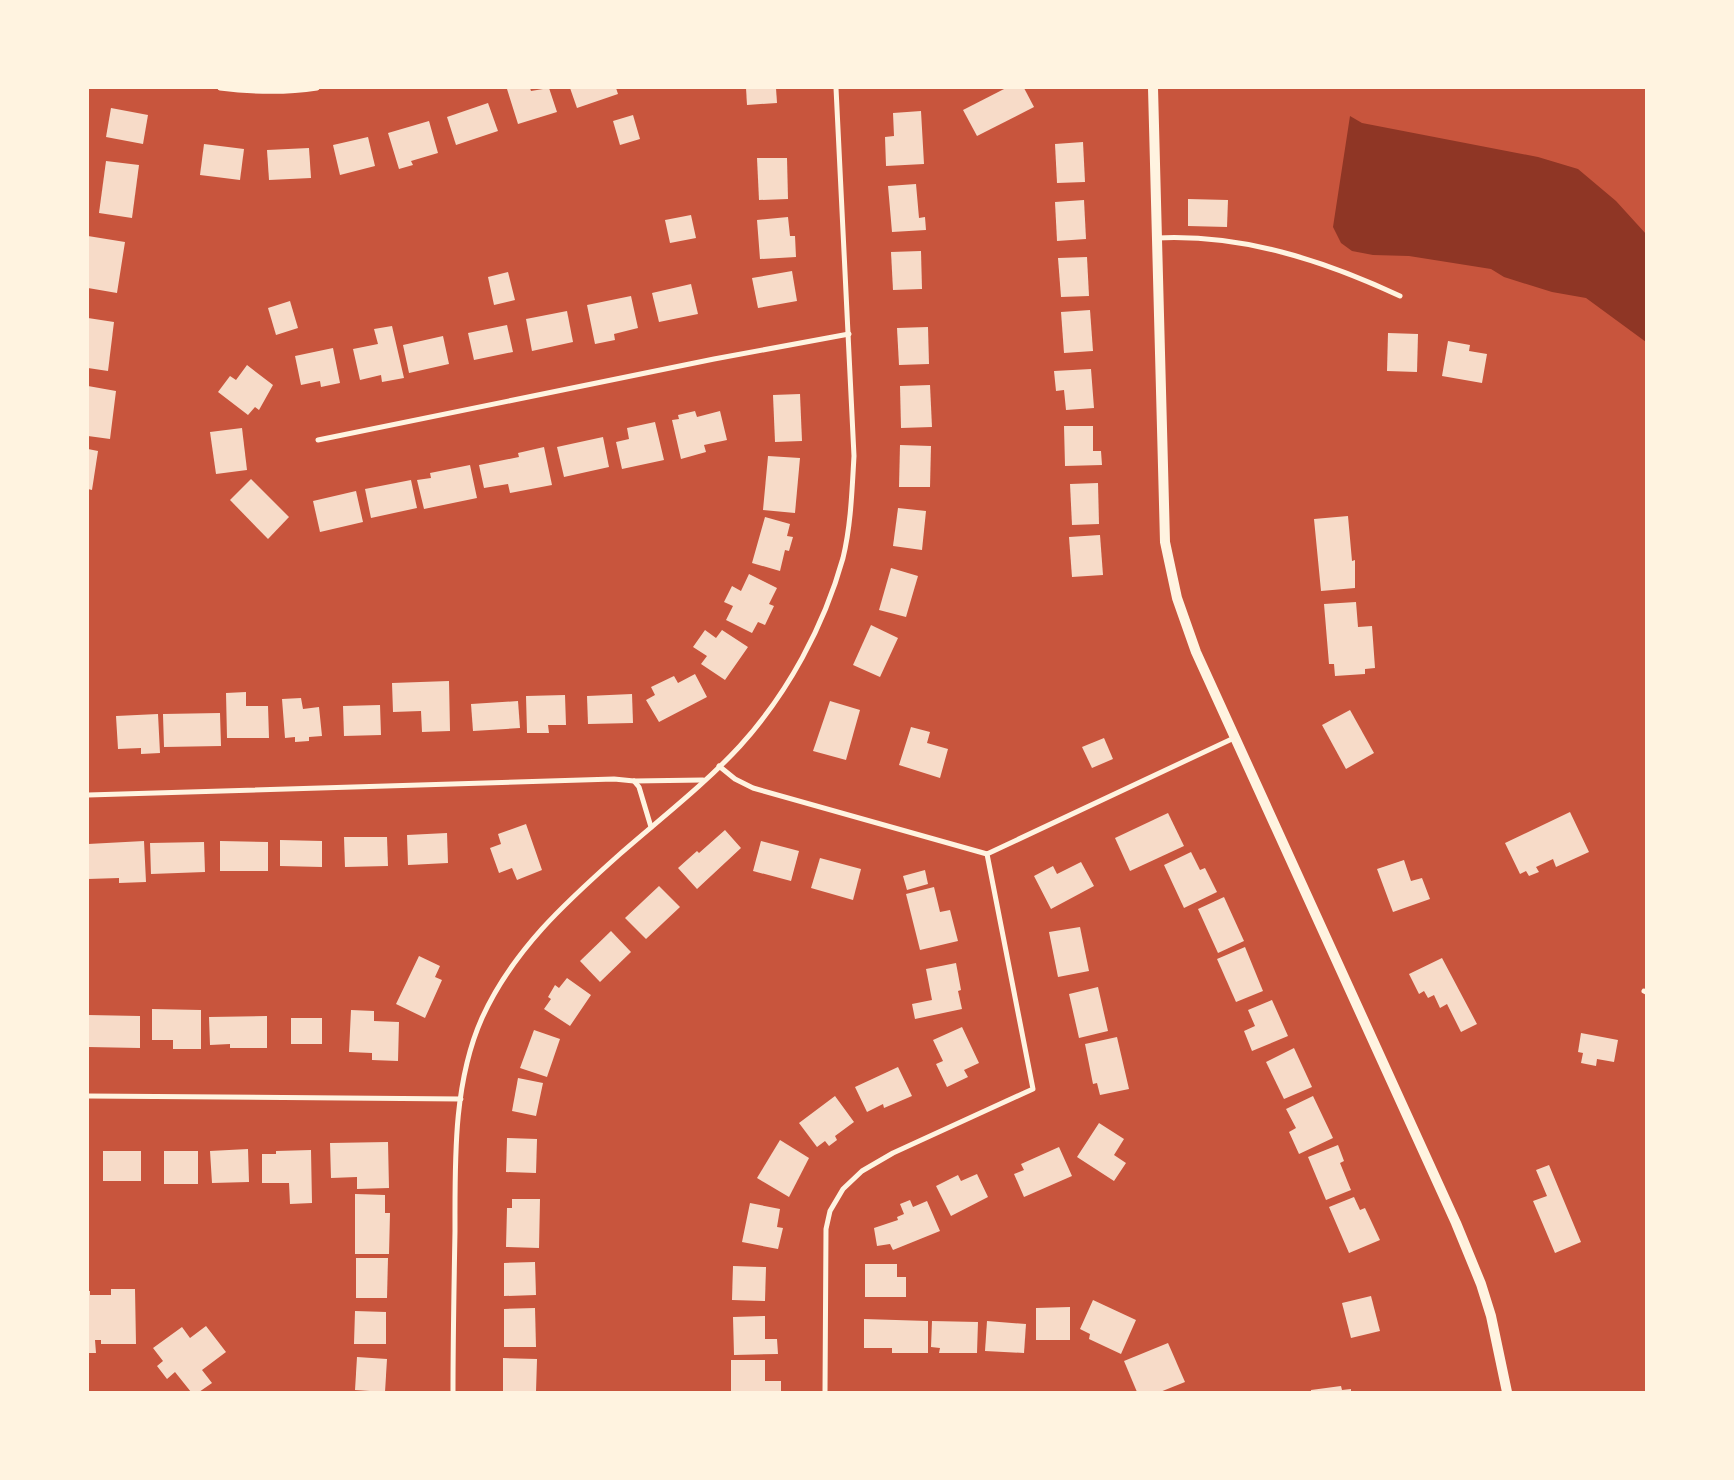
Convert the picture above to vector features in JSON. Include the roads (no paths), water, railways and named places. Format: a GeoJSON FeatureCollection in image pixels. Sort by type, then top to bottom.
{"type":"FeatureCollection","features":[{"type":"Feature","properties":{"kind":"main road"},"geometry":{"type":"LineString","coordinates":[[1153,88],[1165,542],[1177,598],[1196,652],[1234,738],[1456,1223],[1491,1316],[1507,1392]]}},
{"type":"Feature","properties":{"kind":"street"},"geometry":{"type":"LineString","coordinates":[[220,88],[246,91],[317,88]]}},
{"type":"Feature","properties":{"kind":"street"},"geometry":{"type":"LineString","coordinates":[[453,1392],[455,1170],[460,1099],[472,1049],[482,1018],[512,964],[532,938],[568,900],[720,766],[764,716],[792,676],[822,617],[843,557],[850,514],[854,456],[836,88]]}},
{"type":"Feature","properties":{"kind":"street"},"geometry":{"type":"LineString","coordinates":[[1157,238],[1174,237],[1248,243],[1302,257],[1365,280],[1400,296]]}},
{"type":"Feature","properties":{"kind":"street"},"geometry":{"type":"LineString","coordinates":[[318,440],[714,359],[849,334]]}},
{"type":"Feature","properties":{"kind":"street"},"geometry":{"type":"LineString","coordinates":[[720,766],[735,779],[753,788],[987,854],[1234,738]]}},
{"type":"Feature","properties":{"kind":"street"},"geometry":{"type":"LineString","coordinates":[[88,795],[614,778],[634,781],[703,780]]}},
{"type":"Feature","properties":{"kind":"street"},"geometry":{"type":"LineString","coordinates":[[634,781],[639,788],[651,827]]}},
{"type":"Feature","properties":{"kind":"street"},"geometry":{"type":"LineString","coordinates":[[824,1392],[826,1229],[830,1211],[843,1189],[862,1171],[893,1153],[1033,1089],[987,854]]}},
{"type":"Feature","properties":{"kind":"street"},"geometry":{"type":"LineString","coordinates":[[88,1096],[460,1099]]}}]}
